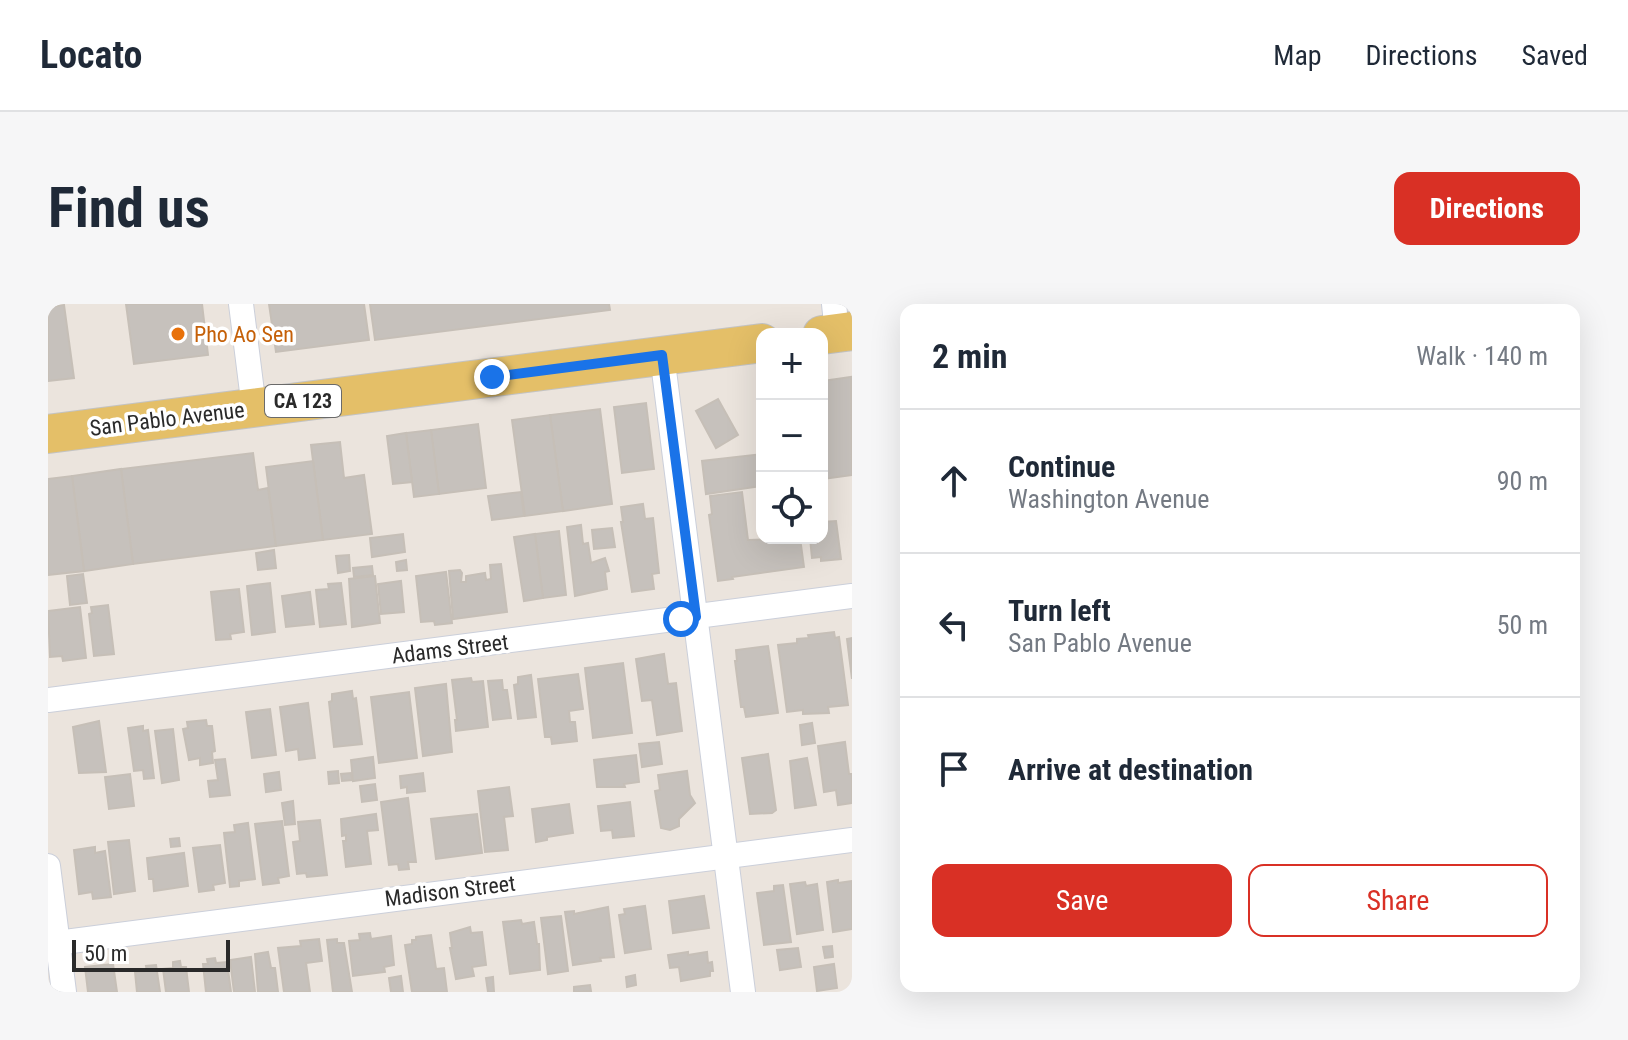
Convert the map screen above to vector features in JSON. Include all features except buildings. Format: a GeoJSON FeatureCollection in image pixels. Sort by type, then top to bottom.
{"type":"FeatureCollection","features":[{"type":"Feature","properties":{"kind":"main road","name":"San Pablo Avenue"},"geometry":{"type":"LineString","coordinates":[[48,434],[756,344]]}},
{"type":"Feature","properties":{"kind":"street"},"geometry":{"type":"LineString","coordinates":[[241,304],[254,408]]}},
{"type":"Feature","properties":{"kind":"street"},"geometry":{"type":"LineString","coordinates":[[662,355],[743,992]]}},
{"type":"Feature","properties":{"kind":"street","name":"Adams Street"},"geometry":{"type":"LineString","coordinates":[[48,700],[852,596]]}},
{"type":"Feature","properties":{"kind":"street","name":"Madison Street"},"geometry":{"type":"LineString","coordinates":[[53,943],[852,840]]}},
{"type":"Feature","properties":{"kind":"street"},"geometry":{"type":"LineString","coordinates":[[48,866],[53,943],[64,992]]}},
{"type":"Feature","properties":{"kind":"place","name":"Pho Ao Sen"},"geometry":{"type":"Point","coordinates":[178,334]}},
{"type":"Feature","properties":{"kind":"route"},"geometry":{"type":"LineString","coordinates":[[492,377],[662,355],[696,617],[681,619]]}}]}
